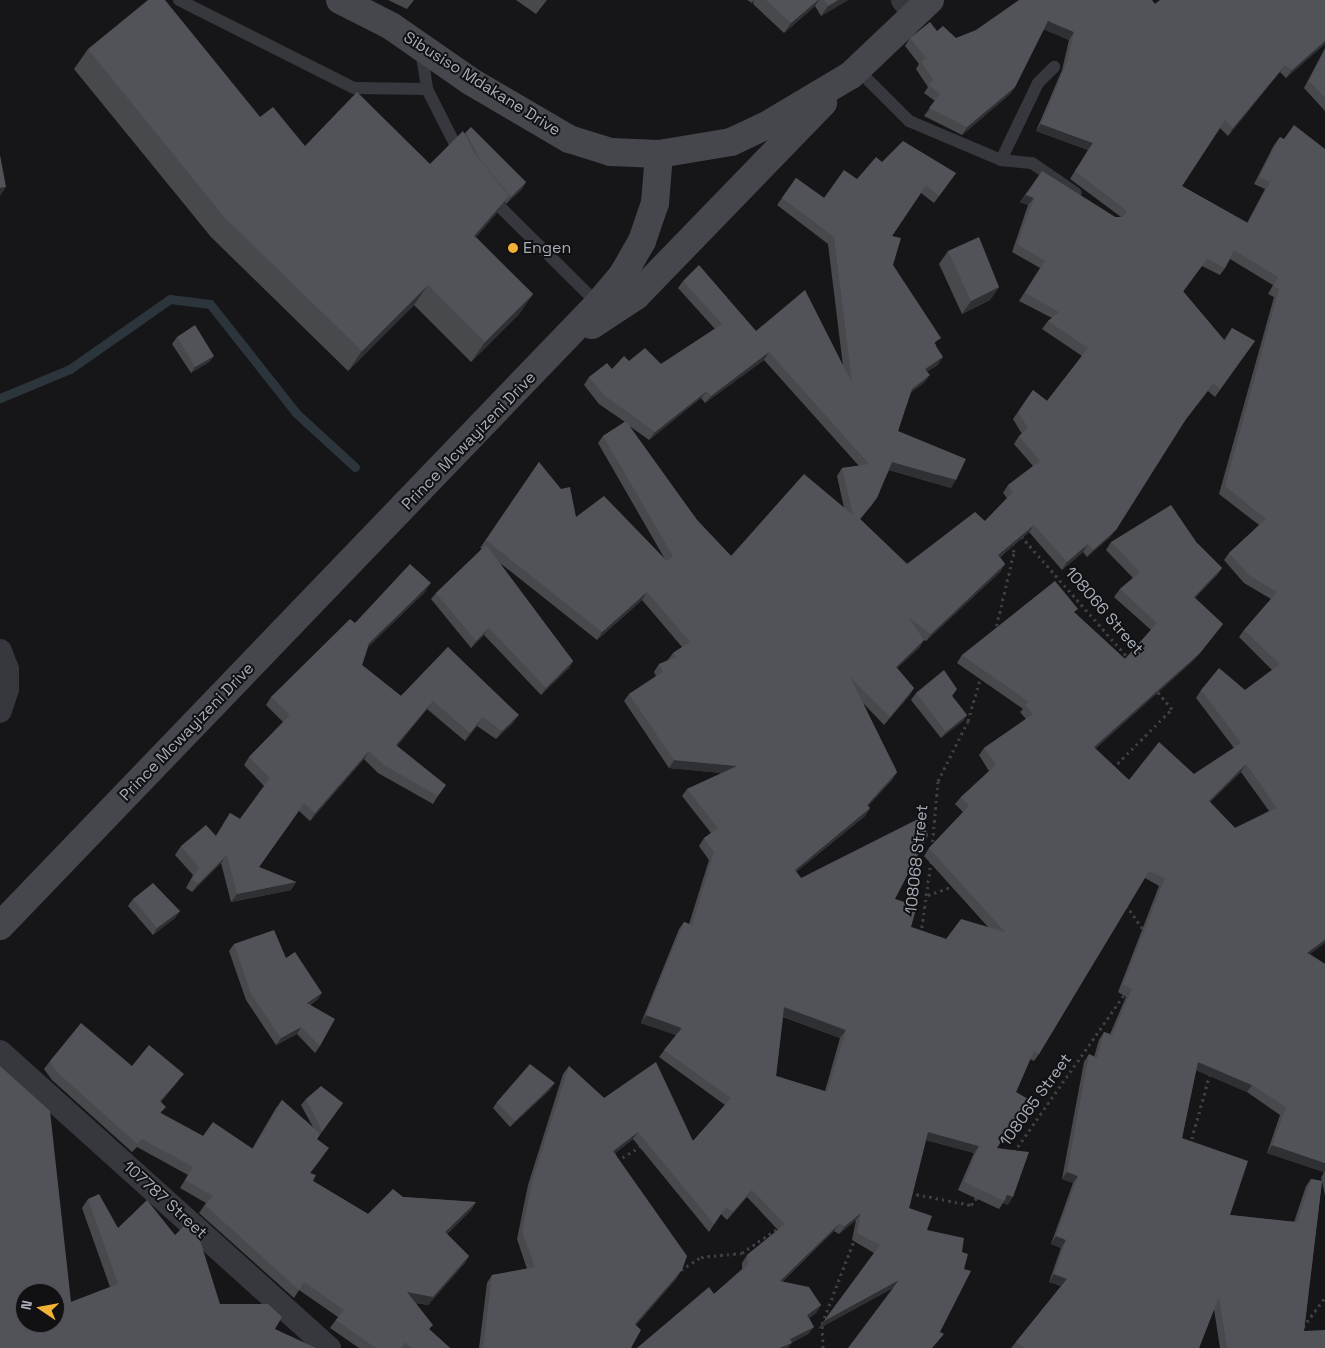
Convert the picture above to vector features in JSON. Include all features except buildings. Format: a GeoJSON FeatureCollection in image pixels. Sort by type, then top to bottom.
{"type":"FeatureCollection","features":[{"type":"Feature","properties":{"kind":"street","name":"Sibusiso Mdakane Drive"},"geometry":{"type":"LineString","coordinates":[[340,0],[421,47],[569,138],[611,152],[659,154]]}},
{"type":"Feature","properties":{"kind":"street"},"geometry":{"type":"LineString","coordinates":[[564,344],[636,296],[854,72],[916,4]]}},
{"type":"Feature","properties":{"kind":"street"},"geometry":{"type":"LineString","coordinates":[[659,154],[731,142],[854,72]]}},
{"type":"Feature","properties":{"kind":"street","name":"Prince Mcwayizeni Drive"},"geometry":{"type":"LineString","coordinates":[[0,926],[564,344],[623,274],[642,241],[654,202],[659,154]]}},
{"type":"Feature","properties":{"kind":"street"},"geometry":{"type":"LineString","coordinates":[[0,651],[7,669],[7,689],[0,711]]}},
{"type":"Feature","properties":{"kind":"street","name":"107787 Street"},"geometry":{"type":"LineString","coordinates":[[0,1052],[330,1348]]}},
{"type":"Feature","properties":{"kind":"lane"},"geometry":{"type":"LineString","coordinates":[[179,0],[354,88],[427,89]]}},
{"type":"Feature","properties":{"kind":"lane"},"geometry":{"type":"LineString","coordinates":[[421,47],[427,89],[468,169]]}},
{"type":"Feature","properties":{"kind":"lane"},"geometry":{"type":"LineString","coordinates":[[1001,160],[1038,83],[1054,67]]}},
{"type":"Feature","properties":{"kind":"lane"},"geometry":{"type":"LineString","coordinates":[[854,72],[909,121],[1001,160],[1032,164],[1090,202]]}},
{"type":"Feature","properties":{"kind":"lane"},"geometry":{"type":"LineString","coordinates":[[479,182],[598,304]]}},
{"type":"Feature","properties":{"kind":"path","name":"108066 Street"},"geometry":{"type":"LineString","coordinates":[[1014,529],[1134,665]]}},
{"type":"Feature","properties":{"kind":"path"},"geometry":{"type":"LineString","coordinates":[[992,642],[1014,552],[1011,537]]}},
{"type":"Feature","properties":{"kind":"path","name":"108068 Street"},"geometry":{"type":"LineString","coordinates":[[920,942],[928,894],[938,781],[968,722],[984,668]]}},
{"type":"Feature","properties":{"kind":"path"},"geometry":{"type":"LineString","coordinates":[[1109,772],[1172,709],[1153,687]]}},
{"type":"Feature","properties":{"kind":"path"},"geometry":{"type":"LineString","coordinates":[[928,894],[965,882]]}},
{"type":"Feature","properties":{"kind":"path"},"geometry":{"type":"LineString","coordinates":[[1123,899],[1148,936]]}},
{"type":"Feature","properties":{"kind":"path","name":"108065 Street"},"geometry":{"type":"LineString","coordinates":[[1011,1156],[1040,1121],[1128,989]]}},
{"type":"Feature","properties":{"kind":"path"},"geometry":{"type":"LineString","coordinates":[[1188,1151],[1213,1065]]}},
{"type":"Feature","properties":{"kind":"path"},"geometry":{"type":"LineString","coordinates":[[611,1164],[645,1144]]}},
{"type":"Feature","properties":{"kind":"path"},"geometry":{"type":"LineString","coordinates":[[903,1191],[971,1205],[983,1191]]}},
{"type":"Feature","properties":{"kind":"path"},"geometry":{"type":"LineString","coordinates":[[672,1276],[701,1257],[742,1254],[790,1220]]}},
{"type":"Feature","properties":{"kind":"path"},"geometry":{"type":"LineString","coordinates":[[823,1348],[822,1324],[857,1234]]}},
{"type":"Feature","properties":{"kind":"path"},"geometry":{"type":"LineString","coordinates":[[1293,1331],[1307,1325],[1325,1298]]}},
{"type":"Feature","properties":{"kind":"path"},"geometry":{"type":"LineString","coordinates":[[1307,1325],[1309,1332]]}},
{"type":"Feature","properties":{"kind":"waterway"},"geometry":{"type":"LineString","coordinates":[[0,398],[70,369],[170,299],[210,304],[296,413],[355,467]]}},
{"type":"Feature","properties":{"kind":"place","name":"Engen"},"geometry":{"type":"Point","coordinates":[513,248]}}]}
